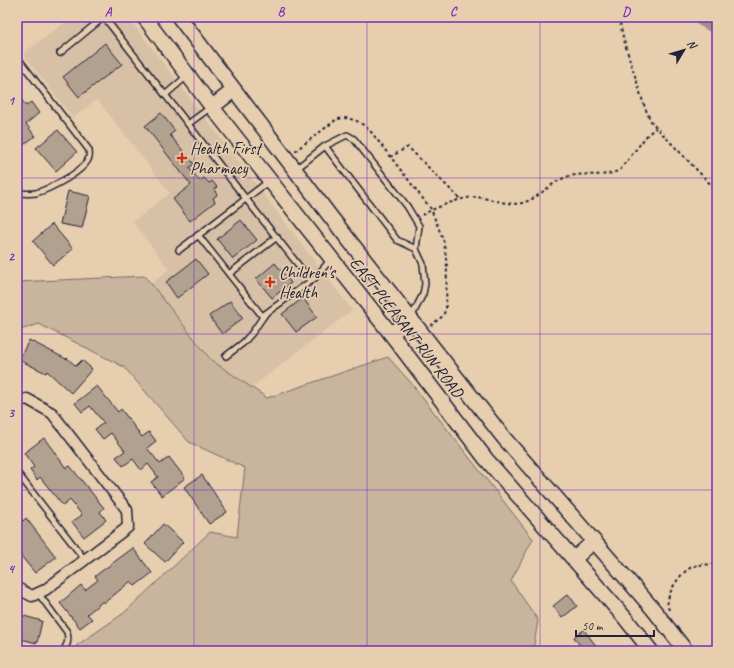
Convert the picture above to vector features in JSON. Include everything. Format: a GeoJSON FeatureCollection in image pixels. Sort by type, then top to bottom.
{"type":"FeatureCollection","features":[{"type":"Feature","properties":{"kind":"main road","name":"EAST PLEASANT RUN ROAD"},"geometry":{"type":"LineString","coordinates":[[144,17],[212,107],[391,334],[486,459],[625,618],[651,651]]}},
{"type":"Feature","properties":{"kind":"main road","name":"EAST PLEASANT RUN ROAD"},"geometry":{"type":"LineString","coordinates":[[179,17],[295,170],[504,438],[653,609],[686,651]]}},
{"type":"Feature","properties":{"kind":"main road"},"geometry":{"type":"LineString","coordinates":[[212,107],[234,90]]}},
{"type":"Feature","properties":{"kind":"main road"},"geometry":{"type":"LineString","coordinates":[[391,334],[410,318]]}},
{"type":"Feature","properties":{"kind":"main road"},"geometry":{"type":"LineString","coordinates":[[574,559],[594,541]]}},
{"type":"Feature","properties":{"kind":"street"},"geometry":{"type":"LineString","coordinates":[[17,401],[27,399],[52,413],[127,510],[128,528],[41,592],[32,596],[17,588]]}},
{"type":"Feature","properties":{"kind":"lane"},"geometry":{"type":"LineString","coordinates":[[60,53],[104,17],[311,281]]}},
{"type":"Feature","properties":{"kind":"lane"},"geometry":{"type":"LineString","coordinates":[[17,57],[89,150],[89,157],[85,164],[74,174],[34,194],[17,193]]}},
{"type":"Feature","properties":{"kind":"lane"},"geometry":{"type":"LineString","coordinates":[[165,95],[188,75]]}},
{"type":"Feature","properties":{"kind":"lane"},"geometry":{"type":"LineString","coordinates":[[188,124],[212,107]]}},
{"type":"Feature","properties":{"kind":"lane"},"geometry":{"type":"LineString","coordinates":[[295,170],[325,146],[347,135],[354,139],[419,226],[416,249],[423,264],[425,284],[423,294],[410,318]]}},
{"type":"Feature","properties":{"kind":"lane"},"geometry":{"type":"LineString","coordinates":[[325,146],[397,240],[416,249]]}},
{"type":"Feature","properties":{"kind":"lane"},"geometry":{"type":"LineString","coordinates":[[179,250],[270,180]]}},
{"type":"Feature","properties":{"kind":"lane"},"geometry":{"type":"LineString","coordinates":[[198,235],[263,317]]}},
{"type":"Feature","properties":{"kind":"lane"},"geometry":{"type":"LineString","coordinates":[[229,274],[277,237]]}},
{"type":"Feature","properties":{"kind":"lane"},"geometry":{"type":"LineString","coordinates":[[226,356],[243,343],[266,314],[311,281],[331,259]]}},
{"type":"Feature","properties":{"kind":"lane"},"geometry":{"type":"LineString","coordinates":[[17,474],[85,560]]}},
{"type":"Feature","properties":{"kind":"lane"},"geometry":{"type":"LineString","coordinates":[[41,592],[67,632],[69,640],[63,651]]}},
{"type":"Feature","properties":{"kind":"path"},"geometry":{"type":"LineString","coordinates":[[619,17],[620,27],[648,115],[656,128],[717,190]]}},
{"type":"Feature","properties":{"kind":"path"},"geometry":{"type":"LineString","coordinates":[[415,219],[431,210],[461,200],[476,197],[521,203],[534,197],[564,178],[576,175],[604,176],[614,173],[620,170],[648,134],[656,128]]}},
{"type":"Feature","properties":{"kind":"path"},"geometry":{"type":"LineString","coordinates":[[390,157],[408,148],[461,200]]}},
{"type":"Feature","properties":{"kind":"path"},"geometry":{"type":"LineString","coordinates":[[669,612],[667,601],[678,578],[684,572],[691,567],[717,565]]}},
{"type":"Feature","properties":{"kind":"shaded area"},"geometry":{"type":"Polygon","coordinates":[[[72,17],[128,17],[352,310],[251,388],[211,360],[151,284],[169,269],[133,222],[170,193],[97,99],[73,118],[23,54],[72,17]]]}},
{"type":"Feature","properties":{"kind":"shaded area"},"geometry":{"type":"Polygon","coordinates":[[[145,276],[211,360],[267,398],[388,357],[411,383],[533,539],[511,581],[538,620],[533,651],[79,651],[76,646],[124,613],[210,532],[237,537],[245,468],[189,442],[124,367],[39,324],[17,331],[17,282],[145,276]]]}},
{"type":"Feature","properties":{"kind":"building"},"geometry":{"type":"Polygon","coordinates":[[[105,43],[122,64],[79,97],[63,77],[105,43]]]}},
{"type":"Feature","properties":{"kind":"building"},"geometry":{"type":"Polygon","coordinates":[[[17,94],[26,106],[31,102],[39,113],[26,124],[35,136],[21,147],[17,142],[17,94]]]}},
{"type":"Feature","properties":{"kind":"building"},"geometry":{"type":"Polygon","coordinates":[[[161,113],[175,131],[170,135],[194,164],[189,168],[200,181],[204,178],[209,183],[212,181],[217,187],[214,189],[217,195],[213,198],[215,202],[190,221],[173,199],[191,185],[145,126],[161,113]]]}},
{"type":"Feature","properties":{"kind":"building"},"geometry":{"type":"Polygon","coordinates":[[[58,130],[77,152],[56,171],[36,148],[58,130]]]}},
{"type":"Feature","properties":{"kind":"building"},"geometry":{"type":"Polygon","coordinates":[[[68,191],[90,196],[82,228],[60,224],[68,191]]]}},
{"type":"Feature","properties":{"kind":"building"},"geometry":{"type":"Polygon","coordinates":[[[241,220],[257,240],[233,259],[217,239],[241,220]]]}},
{"type":"Feature","properties":{"kind":"building"},"geometry":{"type":"Polygon","coordinates":[[[52,224],[73,249],[53,265],[33,241],[52,224]]]}},
{"type":"Feature","properties":{"kind":"building"},"geometry":{"type":"Polygon","coordinates":[[[196,259],[208,274],[177,298],[166,282],[196,259]]]}},
{"type":"Feature","properties":{"kind":"building"},"geometry":{"type":"Polygon","coordinates":[[[275,263],[291,283],[272,298],[256,279],[275,263]]]}},
{"type":"Feature","properties":{"kind":"building"},"geometry":{"type":"Polygon","coordinates":[[[303,298],[317,317],[296,332],[282,314],[303,298]]]}},
{"type":"Feature","properties":{"kind":"building"},"geometry":{"type":"Polygon","coordinates":[[[230,301],[243,318],[222,334],[209,316],[230,301]]]}},
{"type":"Feature","properties":{"kind":"building"},"geometry":{"type":"Polygon","coordinates":[[[29,340],[66,359],[67,358],[76,366],[82,360],[92,369],[71,393],[47,371],[46,373],[19,360],[29,340]]]}},
{"type":"Feature","properties":{"kind":"building"},"geometry":{"type":"Polygon","coordinates":[[[97,386],[118,412],[121,409],[142,437],[149,432],[156,441],[147,448],[160,464],[169,457],[185,478],[162,496],[151,482],[158,477],[148,464],[141,470],[133,459],[123,466],[116,457],[125,451],[111,433],[103,439],[95,429],[104,423],[90,406],[82,412],[75,403],[97,386]]]}},
{"type":"Feature","properties":{"kind":"building"},"geometry":{"type":"Polygon","coordinates":[[[44,438],[66,468],[70,466],[104,508],[100,512],[106,520],[84,537],[72,522],[82,515],[70,500],[63,506],[40,477],[37,480],[30,470],[34,467],[24,453],[44,438]]]}},
{"type":"Feature","properties":{"kind":"building"},"geometry":{"type":"Polygon","coordinates":[[[202,475],[227,512],[209,524],[184,487],[202,475]]]}},
{"type":"Feature","properties":{"kind":"building"},"geometry":{"type":"Polygon","coordinates":[[[17,513],[23,521],[26,518],[56,557],[35,573],[17,551],[17,513]]]}},
{"type":"Feature","properties":{"kind":"building"},"geometry":{"type":"Polygon","coordinates":[[[163,524],[183,542],[165,562],[145,544],[163,524]]]}},
{"type":"Feature","properties":{"kind":"building"},"geometry":{"type":"Polygon","coordinates":[[[133,548],[152,573],[135,586],[131,581],[104,603],[103,601],[87,614],[92,619],[80,628],[60,603],[81,585],[85,590],[98,580],[95,576],[133,548]]]}},
{"type":"Feature","properties":{"kind":"building"},"geometry":{"type":"Polygon","coordinates":[[[568,594],[577,606],[562,618],[553,606],[568,594]]]}},
{"type":"Feature","properties":{"kind":"building"},"geometry":{"type":"Polygon","coordinates":[[[17,614],[42,621],[37,643],[17,638],[17,614]]]}},
{"type":"Feature","properties":{"kind":"building"},"geometry":{"type":"Polygon","coordinates":[[[584,630],[600,651],[584,651],[574,637],[584,630]]]}},
{"type":"Feature","properties":{"kind":"waterway"},"geometry":{"type":"LineString","coordinates":[[703,17],[717,25]]}},
{"type":"Feature","properties":{"kind":"place","name":"Health First Pharmacy"},"geometry":{"type":"Point","coordinates":[182,158]}},
{"type":"Feature","properties":{"kind":"place","name":"Children's Health"},"geometry":{"type":"Point","coordinates":[270,282]}}]}
